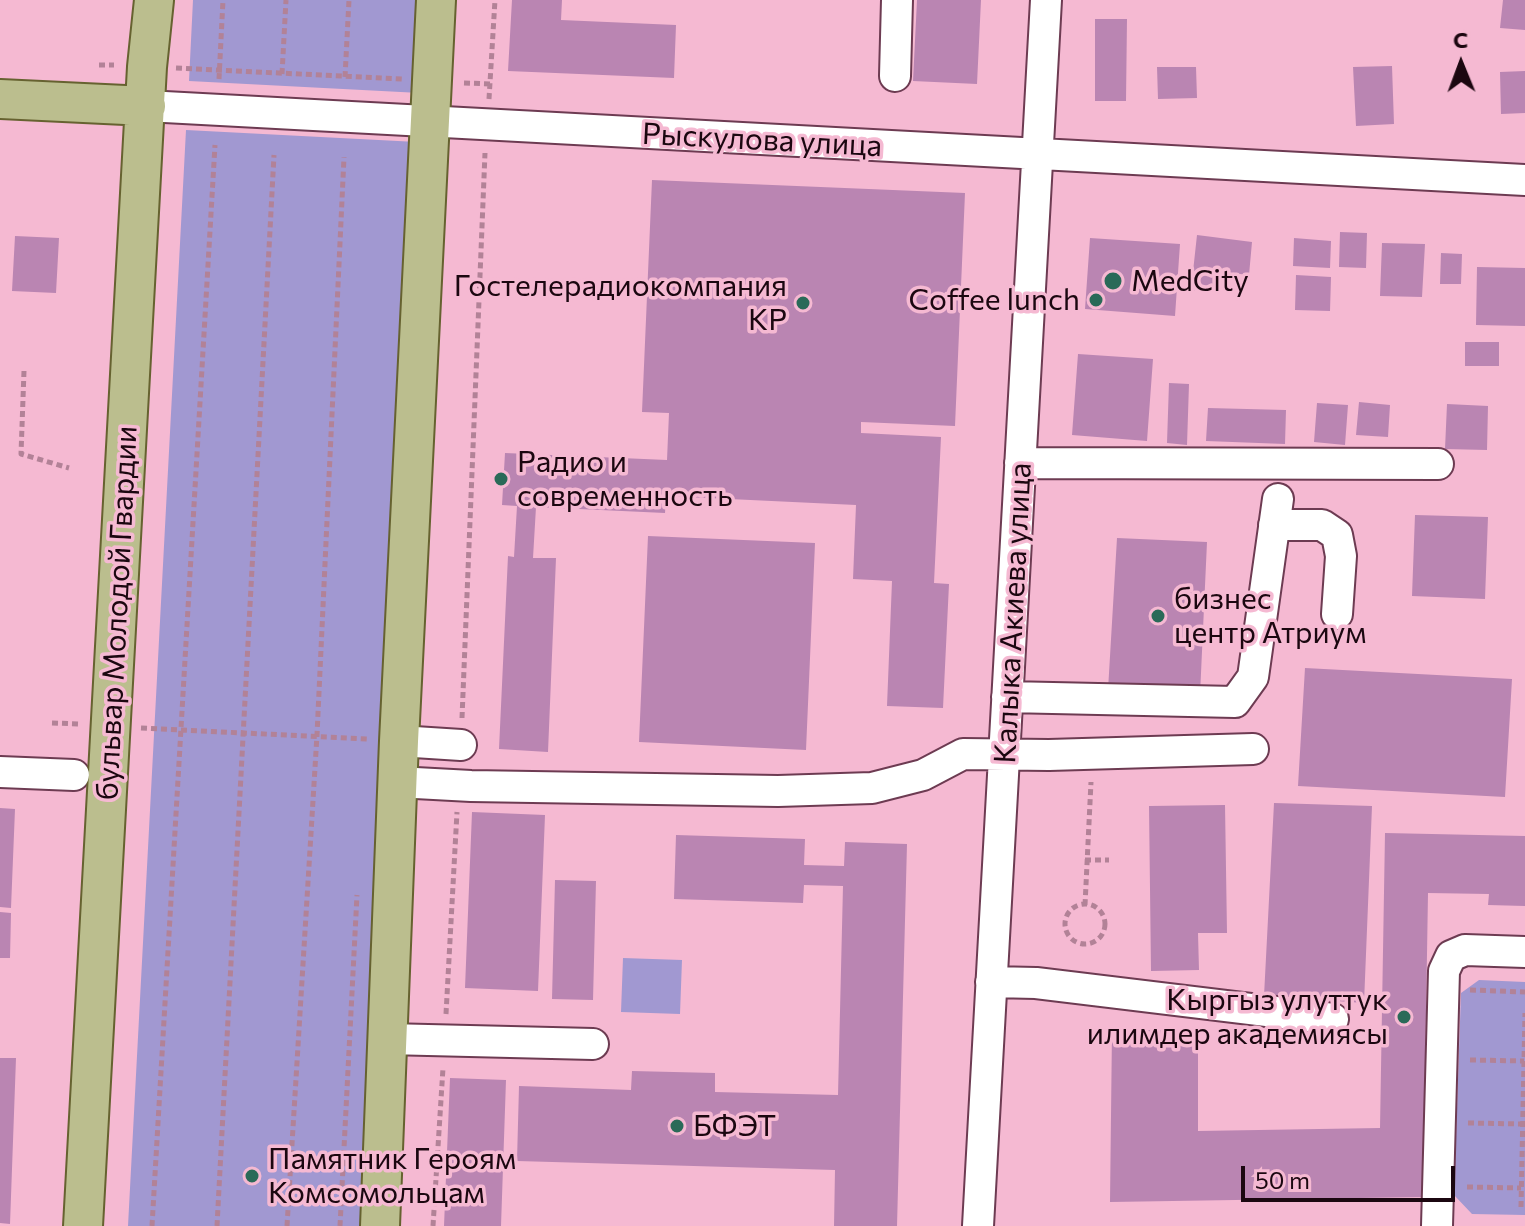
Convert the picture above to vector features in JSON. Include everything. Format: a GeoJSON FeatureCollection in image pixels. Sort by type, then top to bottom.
{"type":"FeatureCollection","features":[{"type":"Feature","properties":{"kind":"main road","name":"бульвар Молодой Гвардии"},"geometry":{"type":"LineString","coordinates":[[83,1226],[147,67],[154,0]]}},
{"type":"Feature","properties":{"kind":"main road"},"geometry":{"type":"LineString","coordinates":[[380,1226],[397,782],[436,0]]}},
{"type":"Feature","properties":{"kind":"main road","name":"Рыскулова улица"},"geometry":{"type":"LineString","coordinates":[[0,99],[146,106]]}},
{"type":"Feature","properties":{"kind":"street"},"geometry":{"type":"LineString","coordinates":[[895,76],[897,0]]}},
{"type":"Feature","properties":{"kind":"street","name":"Калыка Акиева улица"},"geometry":{"type":"LineString","coordinates":[[978,1226],[1046,0]]}},
{"type":"Feature","properties":{"kind":"street","name":"Рыскулова улица"},"geometry":{"type":"LineString","coordinates":[[146,106],[1525,180]]}},
{"type":"Feature","properties":{"kind":"street"},"geometry":{"type":"LineString","coordinates":[[1020,463],[1438,464]]}},
{"type":"Feature","properties":{"kind":"street"},"geometry":{"type":"LineString","coordinates":[[1007,697],[1235,702],[1253,677],[1276,512],[1322,525],[1337,535],[1341,556],[1337,614]]}},
{"type":"Feature","properties":{"kind":"street"},"geometry":{"type":"LineString","coordinates":[[399,741],[461,745]]}},
{"type":"Feature","properties":{"kind":"street"},"geometry":{"type":"LineString","coordinates":[[397,782],[778,791],[872,788],[923,775],[963,754],[1253,749]]}},
{"type":"Feature","properties":{"kind":"street"},"geometry":{"type":"LineString","coordinates":[[0,772],[74,775]]}},
{"type":"Feature","properties":{"kind":"street"},"geometry":{"type":"LineString","coordinates":[[1437,1226],[1444,971],[1451,956],[1465,950],[1525,952]]}},
{"type":"Feature","properties":{"kind":"street"},"geometry":{"type":"LineString","coordinates":[[991,982],[1036,983],[1333,1019]]}},
{"type":"Feature","properties":{"kind":"street"},"geometry":{"type":"LineString","coordinates":[[387,1039],[593,1044]]}},
{"type":"Feature","properties":{"kind":"path"},"geometry":{"type":"LineString","coordinates":[[219,79],[223,0]]}},
{"type":"Feature","properties":{"kind":"path"},"geometry":{"type":"LineString","coordinates":[[282,74],[286,0]]}},
{"type":"Feature","properties":{"kind":"path"},"geometry":{"type":"LineString","coordinates":[[345,77],[349,0]]}},
{"type":"Feature","properties":{"kind":"path"},"geometry":{"type":"LineString","coordinates":[[461,745],[495,0]]}},
{"type":"Feature","properties":{"kind":"path"},"geometry":{"type":"LineString","coordinates":[[99,65],[491,84]]}},
{"type":"Feature","properties":{"kind":"path"},"geometry":{"type":"LineString","coordinates":[[152,1226],[215,145]]}},
{"type":"Feature","properties":{"kind":"path"},"geometry":{"type":"LineString","coordinates":[[217,1226],[274,155]]}},
{"type":"Feature","properties":{"kind":"path"},"geometry":{"type":"LineString","coordinates":[[287,1226],[317,735],[344,157]]}},
{"type":"Feature","properties":{"kind":"path"},"geometry":{"type":"LineString","coordinates":[[24,371],[21,454],[69,468]]}},
{"type":"Feature","properties":{"kind":"path"},"geometry":{"type":"LineString","coordinates":[[52,723],[399,741]]}},
{"type":"Feature","properties":{"kind":"path"},"geometry":{"type":"LineString","coordinates":[[1085,905],[1091,780]]}},
{"type":"Feature","properties":{"kind":"path"},"geometry":{"type":"LineString","coordinates":[[433,1226],[459,785]]}},
{"type":"Feature","properties":{"kind":"path"},"geometry":{"type":"LineString","coordinates":[[1085,860],[1109,860]]}},
{"type":"Feature","properties":{"kind":"path"},"geometry":{"type":"LineString","coordinates":[[1085,905],[1099,910],[1105,924],[1099,938],[1086,944],[1071,938],[1065,925],[1071,911],[1085,905]]}},
{"type":"Feature","properties":{"kind":"path"},"geometry":{"type":"LineString","coordinates":[[1443,990],[1525,992]]}},
{"type":"Feature","properties":{"kind":"path"},"geometry":{"type":"LineString","coordinates":[[1521,1207],[1525,1013]]}},
{"type":"Feature","properties":{"kind":"path"},"geometry":{"type":"LineString","coordinates":[[1441,1059],[1524,1061]]}},
{"type":"Feature","properties":{"kind":"path"},"geometry":{"type":"LineString","coordinates":[[1439,1122],[1523,1124]]}},
{"type":"Feature","properties":{"kind":"path"},"geometry":{"type":"LineString","coordinates":[[1438,1186],[1521,1188]]}},
{"type":"Feature","properties":{"kind":"shaded area"},"geometry":{"type":"Polygon","coordinates":[[[193,0],[425,0],[420,93],[189,81],[193,0]]]}},
{"type":"Feature","properties":{"kind":"shaded area"},"geometry":{"type":"Polygon","coordinates":[[[186,130],[417,142],[360,1226],[128,1226],[186,130]]]}},
{"type":"Feature","properties":{"kind":"shaded area"},"geometry":{"type":"Polygon","coordinates":[[[623,958],[682,960],[680,1014],[621,1012],[623,958]]]}},
{"type":"Feature","properties":{"kind":"shaded area"},"geometry":{"type":"Polygon","coordinates":[[[1479,980],[1525,982],[1525,1215],[1472,1214],[1454,1195],[1461,993],[1479,980]]]}},
{"type":"Feature","properties":{"kind":"building"},"geometry":{"type":"Polygon","coordinates":[[[512,0],[562,0],[561,20],[676,25],[674,78],[508,71],[512,0]]]}},
{"type":"Feature","properties":{"kind":"building"},"geometry":{"type":"Polygon","coordinates":[[[917,0],[981,0],[977,84],[913,81],[917,0]]]}},
{"type":"Feature","properties":{"kind":"building"},"geometry":{"type":"Polygon","coordinates":[[[1503,0],[1525,0],[1525,30],[1500,28],[1503,0]]]}},
{"type":"Feature","properties":{"kind":"building"},"geometry":{"type":"Polygon","coordinates":[[[1095,19],[1127,19],[1126,101],[1095,101],[1095,19]]]}},
{"type":"Feature","properties":{"kind":"building"},"geometry":{"type":"Polygon","coordinates":[[[1392,66],[1394,124],[1356,126],[1353,67],[1392,66]]]}},
{"type":"Feature","properties":{"kind":"building"},"geometry":{"type":"Polygon","coordinates":[[[1157,67],[1196,67],[1197,98],[1158,99],[1157,67]]]}},
{"type":"Feature","properties":{"kind":"building"},"geometry":{"type":"Polygon","coordinates":[[[1525,71],[1525,113],[1501,114],[1500,72],[1525,71]]]}},
{"type":"Feature","properties":{"kind":"building"},"geometry":{"type":"Polygon","coordinates":[[[652,180],[965,193],[955,426],[861,422],[861,433],[941,437],[934,583],[949,584],[943,708],[887,706],[892,581],[853,579],[856,505],[666,496],[665,513],[536,507],[533,558],[556,558],[548,752],[499,749],[508,556],[514,557],[517,506],[502,505],[505,453],[667,460],[669,413],[642,412],[652,180]]]}},
{"type":"Feature","properties":{"kind":"building"},"geometry":{"type":"Polygon","coordinates":[[[1340,232],[1367,233],[1366,268],[1339,267],[1340,232]]]}},
{"type":"Feature","properties":{"kind":"building"},"geometry":{"type":"Polygon","coordinates":[[[1197,235],[1252,242],[1249,275],[1222,272],[1219,292],[1191,290],[1197,235]]]}},
{"type":"Feature","properties":{"kind":"building"},"geometry":{"type":"Polygon","coordinates":[[[15,236],[59,238],[56,293],[12,291],[15,236]]]}},
{"type":"Feature","properties":{"kind":"building"},"geometry":{"type":"Polygon","coordinates":[[[1090,238],[1180,244],[1175,316],[1085,309],[1090,238]]]}},
{"type":"Feature","properties":{"kind":"building"},"geometry":{"type":"Polygon","coordinates":[[[1294,238],[1331,241],[1330,268],[1293,266],[1294,238]]]}},
{"type":"Feature","properties":{"kind":"building"},"geometry":{"type":"Polygon","coordinates":[[[1382,243],[1425,244],[1422,297],[1380,296],[1382,243]]]}},
{"type":"Feature","properties":{"kind":"building"},"geometry":{"type":"Polygon","coordinates":[[[1441,253],[1462,254],[1461,284],[1440,284],[1441,253]]]}},
{"type":"Feature","properties":{"kind":"building"},"geometry":{"type":"Polygon","coordinates":[[[1477,267],[1525,268],[1525,326],[1476,325],[1477,267]]]}},
{"type":"Feature","properties":{"kind":"building"},"geometry":{"type":"Polygon","coordinates":[[[1296,275],[1331,277],[1330,311],[1295,310],[1296,275]]]}},
{"type":"Feature","properties":{"kind":"building"},"geometry":{"type":"Polygon","coordinates":[[[1465,342],[1499,342],[1499,366],[1465,366],[1465,342]]]}},
{"type":"Feature","properties":{"kind":"building"},"geometry":{"type":"Polygon","coordinates":[[[1078,354],[1153,359],[1147,441],[1072,435],[1078,354]]]}},
{"type":"Feature","properties":{"kind":"building"},"geometry":{"type":"Polygon","coordinates":[[[1169,383],[1189,384],[1187,445],[1167,443],[1169,383]]]}},
{"type":"Feature","properties":{"kind":"building"},"geometry":{"type":"Polygon","coordinates":[[[1359,402],[1390,405],[1388,437],[1356,435],[1359,402]]]}},
{"type":"Feature","properties":{"kind":"building"},"geometry":{"type":"Polygon","coordinates":[[[1317,403],[1348,405],[1345,445],[1314,442],[1317,403]]]}},
{"type":"Feature","properties":{"kind":"building"},"geometry":{"type":"Polygon","coordinates":[[[1447,404],[1488,406],[1487,450],[1445,449],[1447,404]]]}},
{"type":"Feature","properties":{"kind":"building"},"geometry":{"type":"Polygon","coordinates":[[[1208,408],[1286,410],[1285,444],[1206,441],[1208,408]]]}},
{"type":"Feature","properties":{"kind":"building"},"geometry":{"type":"Polygon","coordinates":[[[1415,515],[1488,517],[1485,599],[1412,596],[1415,515]]]}},
{"type":"Feature","properties":{"kind":"building"},"geometry":{"type":"Polygon","coordinates":[[[648,536],[815,543],[806,750],[639,742],[648,536]]]}},
{"type":"Feature","properties":{"kind":"building","name":"бизнес центр Атриум"},"geometry":{"type":"Polygon","coordinates":[[[1117,538],[1207,542],[1200,695],[1108,690],[1117,538]]]}},
{"type":"Feature","properties":{"kind":"building"},"geometry":{"type":"Polygon","coordinates":[[[1305,668],[1512,679],[1505,797],[1298,786],[1305,668]]]}},
{"type":"Feature","properties":{"kind":"building"},"geometry":{"type":"Polygon","coordinates":[[[1274,803],[1372,806],[1364,1003],[1264,996],[1274,803]]]}},
{"type":"Feature","properties":{"kind":"building"},"geometry":{"type":"Polygon","coordinates":[[[1225,805],[1227,933],[1198,933],[1199,970],[1151,971],[1149,806],[1225,805]]]}},
{"type":"Feature","properties":{"kind":"building"},"geometry":{"type":"Polygon","coordinates":[[[0,808],[15,809],[11,908],[0,907],[0,808]]]}},
{"type":"Feature","properties":{"kind":"building"},"geometry":{"type":"Polygon","coordinates":[[[472,812],[545,815],[538,991],[465,988],[472,812]]]}},
{"type":"Feature","properties":{"kind":"building"},"geometry":{"type":"Polygon","coordinates":[[[1385,833],[1525,836],[1525,906],[1488,905],[1489,894],[1428,893],[1423,1197],[1110,1202],[1112,1030],[1198,1030],[1198,1131],[1380,1128],[1385,833]]]}},
{"type":"Feature","properties":{"kind":"building"},"geometry":{"type":"Polygon","coordinates":[[[676,835],[805,839],[804,865],[844,866],[845,842],[907,844],[897,1226],[834,1226],[835,1170],[517,1161],[519,1086],[631,1090],[632,1071],[715,1073],[715,1092],[838,1095],[843,886],[804,885],[803,903],[674,899],[676,835]]]}},
{"type":"Feature","properties":{"kind":"building"},"geometry":{"type":"Polygon","coordinates":[[[555,880],[596,881],[593,1000],[552,999],[555,880]]]}},
{"type":"Feature","properties":{"kind":"building"},"geometry":{"type":"Polygon","coordinates":[[[0,912],[11,913],[10,958],[0,958],[0,912]]]}},
{"type":"Feature","properties":{"kind":"building"},"geometry":{"type":"Polygon","coordinates":[[[0,1058],[16,1058],[10,1224],[0,1223],[0,1058]]]}},
{"type":"Feature","properties":{"kind":"building"},"geometry":{"type":"Polygon","coordinates":[[[450,1078],[506,1080],[501,1226],[444,1226],[450,1078]]]}},
{"type":"Feature","properties":{"kind":"place","name":"MedCity"},"geometry":{"type":"Point","coordinates":[1113,281]}},
{"type":"Feature","properties":{"kind":"place","name":"Coffee lunch"},"geometry":{"type":"Point","coordinates":[1096,300]}},
{"type":"Feature","properties":{"kind":"place","name":"Гостелерадиокомпания КР"},"geometry":{"type":"Point","coordinates":[803,303]}},
{"type":"Feature","properties":{"kind":"place","name":"Радио и современность"},"geometry":{"type":"Point","coordinates":[501,479]}},
{"type":"Feature","properties":{"kind":"place","name":"бизнес центр Атриум"},"geometry":{"type":"Point","coordinates":[1158,616]}},
{"type":"Feature","properties":{"kind":"place","name":"Кыргыз улуттук илимдер академиясы"},"geometry":{"type":"Point","coordinates":[1404,1017]}},
{"type":"Feature","properties":{"kind":"place","name":"БФЭТ"},"geometry":{"type":"Point","coordinates":[677,1126]}},
{"type":"Feature","properties":{"kind":"place","name":"Памятник Героям Комсомольцам"},"geometry":{"type":"Point","coordinates":[252,1176]}}]}
